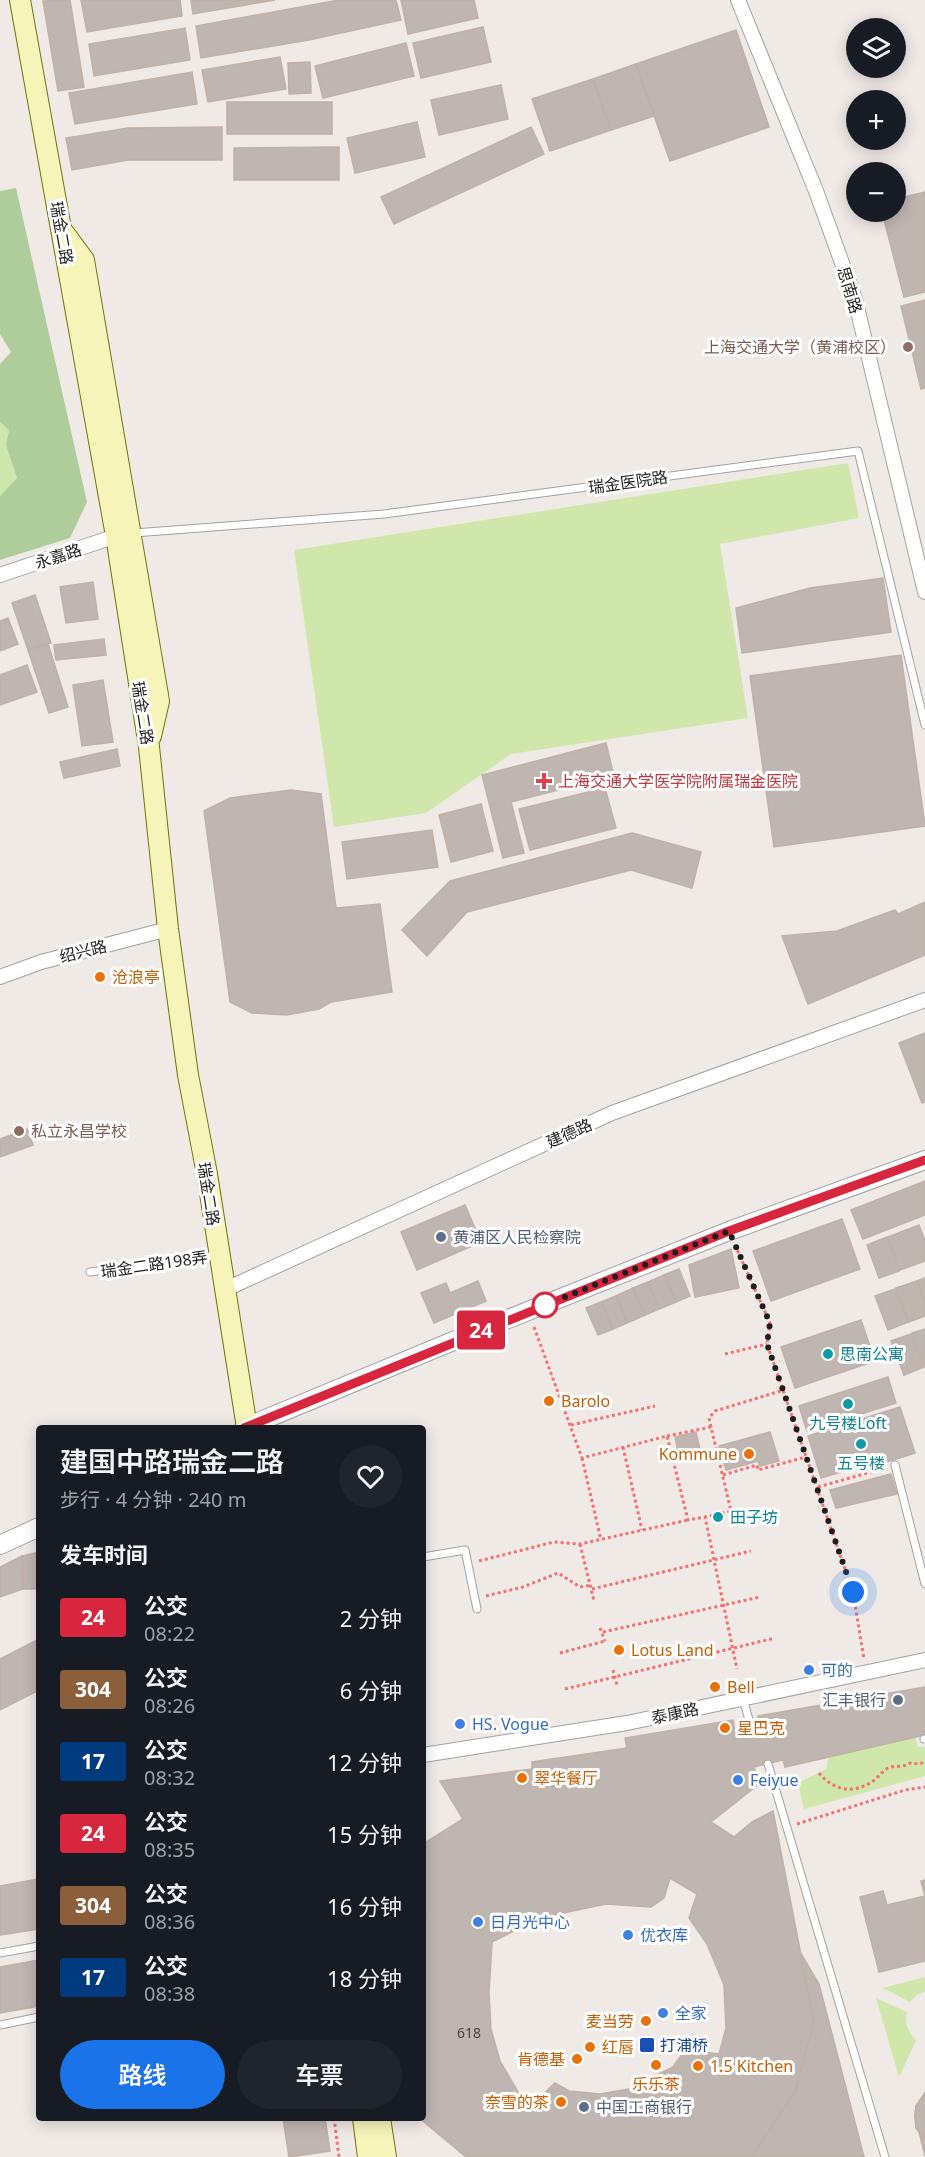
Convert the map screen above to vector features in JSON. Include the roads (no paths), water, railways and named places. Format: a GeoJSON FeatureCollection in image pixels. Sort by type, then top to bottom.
{"type":"FeatureCollection","features":[{"type":"Feature","properties":{"kind":"main road","name":"瑞金二路"},"geometry":{"type":"LineString","coordinates":[[20,0],[61,230],[123,535],[168,929],[188,1075],[207,1174],[246,1425]]}},
{"type":"Feature","properties":{"kind":"main road"},"geometry":{"type":"LineString","coordinates":[[363,2121],[368,2157]]}},
{"type":"Feature","properties":{"kind":"main road"},"geometry":{"type":"LineString","coordinates":[[380,2121],[386,2157]]}},
{"type":"Feature","properties":{"kind":"street","name":"思南路"},"geometry":{"type":"LineString","coordinates":[[738,0],[816,191],[855,299],[925,592]]}},
{"type":"Feature","properties":{"kind":"street","name":"永嘉路"},"geometry":{"type":"LineString","coordinates":[[0,575],[123,535]]}},
{"type":"Feature","properties":{"kind":"street","name":"绍兴路"},"geometry":{"type":"LineString","coordinates":[[0,977],[41,962],[168,929]]}},
{"type":"Feature","properties":{"kind":"street","name":"建德路"},"geometry":{"type":"LineString","coordinates":[[224,1290],[612,1113],[925,1000]]}},
{"type":"Feature","properties":{"kind":"street"},"geometry":{"type":"LineString","coordinates":[[253,1425],[528,1311],[729,1231],[925,1160]]}},
{"type":"Feature","properties":{"kind":"street"},"geometry":{"type":"LineString","coordinates":[[0,1545],[36,1528]]}},
{"type":"Feature","properties":{"kind":"street","name":"泰康路"},"geometry":{"type":"LineString","coordinates":[[426,1755],[627,1723],[925,1660]]}},
{"type":"Feature","properties":{"kind":"lane","name":"瑞金医院路"},"geometry":{"type":"LineString","coordinates":[[123,535],[384,514],[858,451],[925,725]]}},
{"type":"Feature","properties":{"kind":"lane","name":"瑞金二路198弄"},"geometry":{"type":"LineString","coordinates":[[90,1272],[219,1255]]}},
{"type":"Feature","properties":{"kind":"lane"},"geometry":{"type":"LineString","coordinates":[[895,1465],[925,1584]]}},
{"type":"Feature","properties":{"kind":"lane"},"geometry":{"type":"LineString","coordinates":[[426,1557],[465,1551],[477,1609]]}},
{"type":"Feature","properties":{"kind":"lane"},"geometry":{"type":"LineString","coordinates":[[743,1699],[752,1730]]}},
{"type":"Feature","properties":{"kind":"lane"},"geometry":{"type":"LineString","coordinates":[[768,1764],[885,2157]]}},
{"type":"Feature","properties":{"kind":"lane"},"geometry":{"type":"LineString","coordinates":[[0,1953],[36,1947]]}},
{"type":"Feature","properties":{"kind":"lane"},"geometry":{"type":"LineString","coordinates":[[0,2025],[36,2018]]}},
{"type":"Feature","properties":{"kind":"place","name":"上海交通大学（黄浦校区）"},"geometry":{"type":"Point","coordinates":[908,347]}},
{"type":"Feature","properties":{"kind":"place","name":"上海交通大学医学院附属瑞金医院"},"geometry":{"type":"Point","coordinates":[544,781]}},
{"type":"Feature","properties":{"kind":"place","name":"沧浪亭"},"geometry":{"type":"Point","coordinates":[100,977]}},
{"type":"Feature","properties":{"kind":"place","name":"私立永昌学校"},"geometry":{"type":"Point","coordinates":[19,1131]}},
{"type":"Feature","properties":{"kind":"place","name":"黄浦区人民检察院"},"geometry":{"type":"Point","coordinates":[441,1237]}},
{"type":"Feature","properties":{"kind":"place","name":"思南公寓"},"geometry":{"type":"Point","coordinates":[828,1354]}},
{"type":"Feature","properties":{"kind":"place","name":"Barolo"},"geometry":{"type":"Point","coordinates":[549,1401]}},
{"type":"Feature","properties":{"kind":"place","name":"九号楼Loft"},"geometry":{"type":"Point","coordinates":[848,1404]}},
{"type":"Feature","properties":{"kind":"place","name":"五号楼"},"geometry":{"type":"Point","coordinates":[861,1444]}},
{"type":"Feature","properties":{"kind":"place","name":"Kommune"},"geometry":{"type":"Point","coordinates":[749,1454]}},
{"type":"Feature","properties":{"kind":"place","name":"田子坊"},"geometry":{"type":"Point","coordinates":[718,1517]}},
{"type":"Feature","properties":{"kind":"place","name":"Lotus Land"},"geometry":{"type":"Point","coordinates":[619,1650]}},
{"type":"Feature","properties":{"kind":"place","name":"可的"},"geometry":{"type":"Point","coordinates":[809,1670]}},
{"type":"Feature","properties":{"kind":"place","name":"Bell"},"geometry":{"type":"Point","coordinates":[715,1687]}},
{"type":"Feature","properties":{"kind":"place","name":"汇丰银行"},"geometry":{"type":"Point","coordinates":[898,1700]}},
{"type":"Feature","properties":{"kind":"place","name":"HS. Vogue"},"geometry":{"type":"Point","coordinates":[460,1724]}},
{"type":"Feature","properties":{"kind":"place","name":"星巴克"},"geometry":{"type":"Point","coordinates":[725,1728]}},
{"type":"Feature","properties":{"kind":"place","name":"翠华餐厅"},"geometry":{"type":"Point","coordinates":[522,1778]}},
{"type":"Feature","properties":{"kind":"place","name":"Feiyue"},"geometry":{"type":"Point","coordinates":[738,1780]}},
{"type":"Feature","properties":{"kind":"place","name":"日月光中心"},"geometry":{"type":"Point","coordinates":[478,1922]}},
{"type":"Feature","properties":{"kind":"place","name":"优衣库"},"geometry":{"type":"Point","coordinates":[628,1935]}},
{"type":"Feature","properties":{"kind":"place","name":"全家"},"geometry":{"type":"Point","coordinates":[663,2013]}},
{"type":"Feature","properties":{"kind":"place","name":"麦当劳"},"geometry":{"type":"Point","coordinates":[646,2021]}},
{"type":"Feature","properties":{"kind":"place","name":"打浦桥"},"geometry":{"type":"Point","coordinates":[647,2045]}},
{"type":"Feature","properties":{"kind":"place","name":"红唇"},"geometry":{"type":"Point","coordinates":[590,2047]}},
{"type":"Feature","properties":{"kind":"place","name":"肯德基"},"geometry":{"type":"Point","coordinates":[577,2059]}},
{"type":"Feature","properties":{"kind":"place","name":"乐乐茶"},"geometry":{"type":"Point","coordinates":[656,2065]}},
{"type":"Feature","properties":{"kind":"place","name":"1.5 Kitchen"},"geometry":{"type":"Point","coordinates":[698,2066]}},
{"type":"Feature","properties":{"kind":"place","name":"奈雪的茶"},"geometry":{"type":"Point","coordinates":[561,2102]}},
{"type":"Feature","properties":{"kind":"place","name":"中国工商银行"},"geometry":{"type":"Point","coordinates":[584,2107]}}]}
